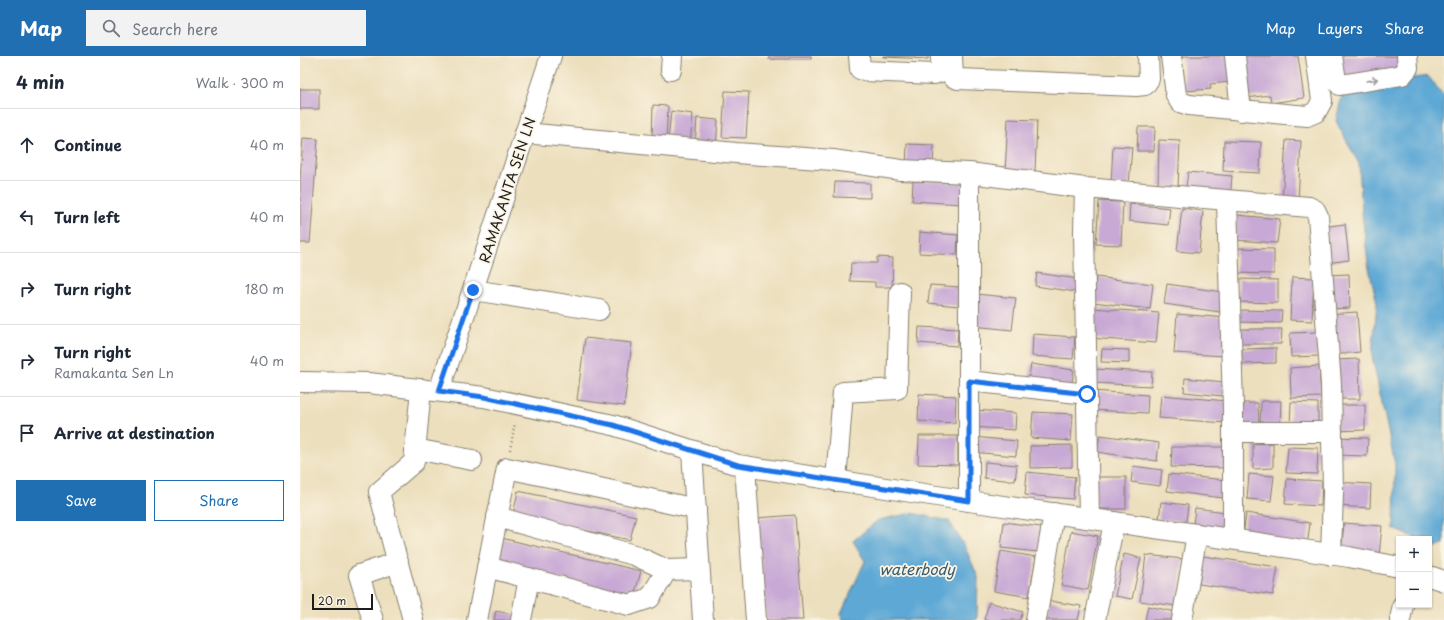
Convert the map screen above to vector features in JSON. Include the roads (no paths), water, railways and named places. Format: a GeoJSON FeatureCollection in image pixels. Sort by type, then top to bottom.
{"type":"FeatureCollection","features":[{"type":"Feature","properties":{"kind":"street","name":"RAMAKANTA SEN LN"},"geometry":{"type":"LineString","coordinates":[[398,562],[379,492],[414,462],[415,449],[430,390],[473,290],[551,56]]}},
{"type":"Feature","properties":{"kind":"street"},"geometry":{"type":"LineString","coordinates":[[859,56],[860,68],[864,71],[934,74],[940,72],[941,56]]}},
{"type":"Feature","properties":{"kind":"street"},"geometry":{"type":"LineString","coordinates":[[952,56],[953,77],[958,79],[1136,86],[1145,84],[1149,78],[1148,56]]}},
{"type":"Feature","properties":{"kind":"street"},"geometry":{"type":"LineString","coordinates":[[1171,56],[1176,95],[1180,102],[1188,105],[1307,116],[1316,112],[1322,101],[1316,56]]}},
{"type":"Feature","properties":{"kind":"street"},"geometry":{"type":"LineString","coordinates":[[1236,56],[1241,110]]}},
{"type":"Feature","properties":{"kind":"street"},"geometry":{"type":"LineString","coordinates":[[1332,56],[1336,80],[1340,85],[1402,75],[1408,68],[1407,56]]}},
{"type":"Feature","properties":{"kind":"street"},"geometry":{"type":"LineString","coordinates":[[526,133],[736,153],[834,160],[901,170],[969,174],[1085,188],[1309,207],[1315,210],[1318,216],[1331,384],[1333,493],[1331,555]]}},
{"type":"Feature","properties":{"kind":"street"},"geometry":{"type":"LineString","coordinates":[[969,174],[969,501]]}},
{"type":"Feature","properties":{"kind":"street"},"geometry":{"type":"LineString","coordinates":[[1085,188],[1089,518]]}},
{"type":"Feature","properties":{"kind":"street"},"geometry":{"type":"LineString","coordinates":[[1227,201],[1233,432],[1233,539]]}},
{"type":"Feature","properties":{"kind":"street"},"geometry":{"type":"LineString","coordinates":[[473,290],[599,310]]}},
{"type":"Feature","properties":{"kind":"street"},"geometry":{"type":"LineString","coordinates":[[836,480],[843,392],[897,389],[900,292]]}},
{"type":"Feature","properties":{"kind":"street"},"geometry":{"type":"LineString","coordinates":[[969,381],[1087,394]]}},
{"type":"Feature","properties":{"kind":"street"},"geometry":{"type":"LineString","coordinates":[[300,382],[369,383],[484,397],[613,425],[692,451],[745,466],[1331,555],[1349,556],[1396,566]]}},
{"type":"Feature","properties":{"kind":"street"},"geometry":{"type":"LineString","coordinates":[[1233,432],[1332,432]]}},
{"type":"Feature","properties":{"kind":"street"},"geometry":{"type":"LineString","coordinates":[[415,449],[472,460]]}},
{"type":"Feature","properties":{"kind":"street"},"geometry":{"type":"LineString","coordinates":[[692,451],[703,620]]}},
{"type":"Feature","properties":{"kind":"street"},"geometry":{"type":"LineString","coordinates":[[745,466],[756,620]]}},
{"type":"Feature","properties":{"kind":"street"},"geometry":{"type":"LineString","coordinates":[[477,620],[507,468],[696,509]]}},
{"type":"Feature","properties":{"kind":"street"},"geometry":{"type":"LineString","coordinates":[[1036,620],[1054,513]]}},
{"type":"Feature","properties":{"kind":"street"},"geometry":{"type":"LineString","coordinates":[[497,517],[634,555],[668,570],[700,570]]}},
{"type":"Feature","properties":{"kind":"street"},"geometry":{"type":"LineString","coordinates":[[1095,620],[1114,522]]}},
{"type":"Feature","properties":{"kind":"street"},"geometry":{"type":"LineString","coordinates":[[1182,620],[1196,534]]}},
{"type":"Feature","properties":{"kind":"street"},"geometry":{"type":"LineString","coordinates":[[373,620],[359,575],[398,562],[413,620]]}},
{"type":"Feature","properties":{"kind":"street"},"geometry":{"type":"LineString","coordinates":[[487,567],[630,605],[639,611],[650,598],[668,570]]}},
{"type":"Feature","properties":{"kind":"street"},"geometry":{"type":"LineString","coordinates":[[1432,577],[1444,581]]}},
{"type":"Feature","properties":{"kind":"street"},"geometry":{"type":"LineString","coordinates":[[521,620],[529,578]]}},
{"type":"Feature","properties":{"kind":"street"},"geometry":{"type":"LineString","coordinates":[[1400,620],[1402,608]]}},
{"type":"Feature","properties":{"kind":"water"},"geometry":{"type":"Polygon","coordinates":[[[1428,76],[1444,96],[1444,544],[1436,547],[1432,545],[1432,536],[1411,536],[1394,529],[1395,464],[1372,356],[1377,303],[1368,264],[1362,212],[1359,164],[1336,121],[1343,91],[1384,82],[1428,76]]]}},
{"type":"Feature","properties":{"kind":"water","name":"waterbody"},"geometry":{"type":"Polygon","coordinates":[[[912,513],[949,521],[965,547],[978,577],[976,620],[842,620],[841,614],[865,561],[853,541],[878,520],[912,513]]]}}]}
